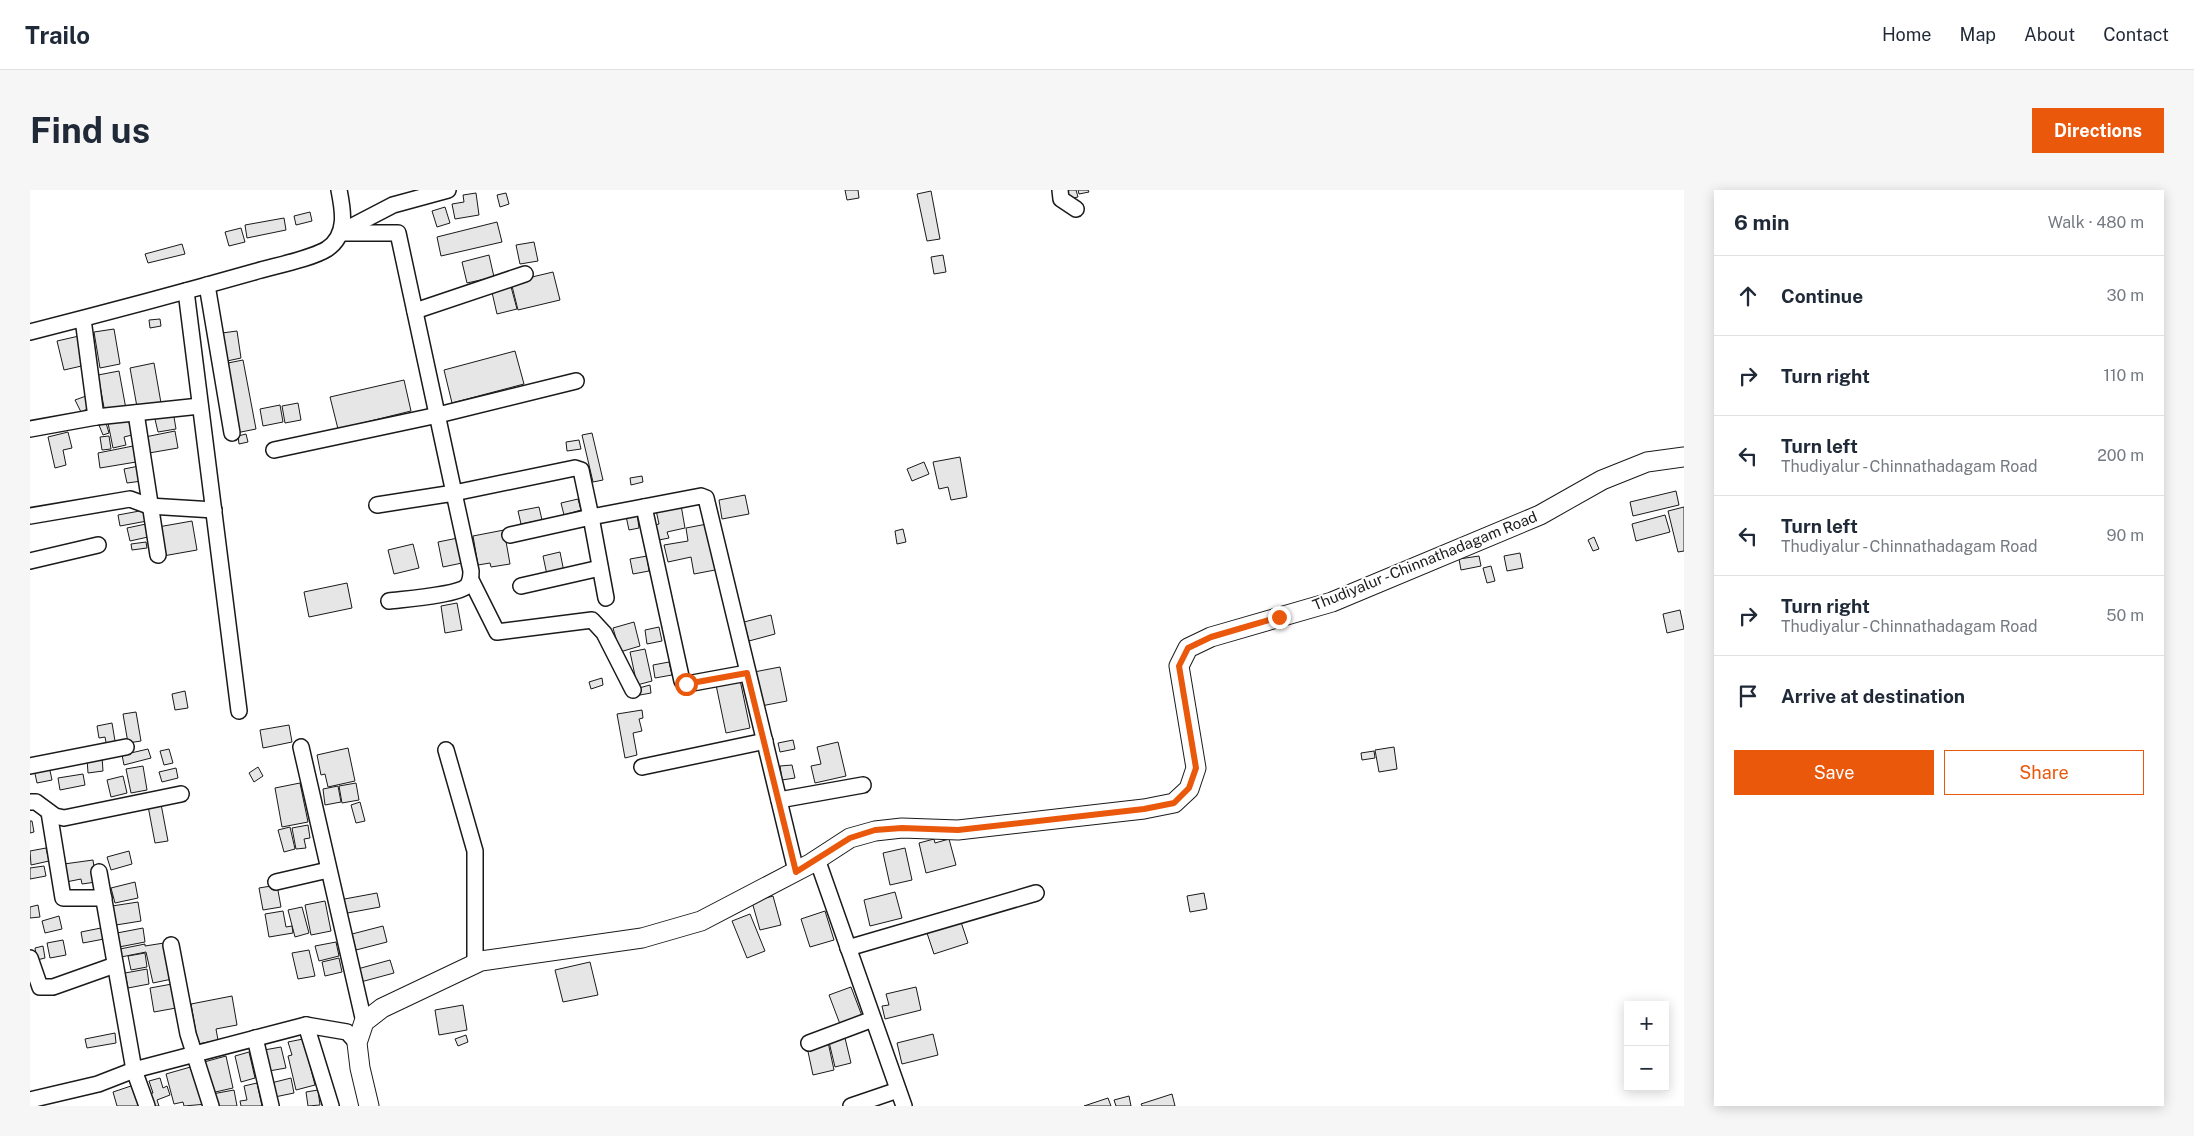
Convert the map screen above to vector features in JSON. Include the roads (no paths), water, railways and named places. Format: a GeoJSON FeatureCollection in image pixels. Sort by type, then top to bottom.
{"type":"FeatureCollection","features":[{"type":"Feature","properties":{"kind":"main road","name":"Thudiyalur - Chinnathadagam Road"},"geometry":{"type":"LineString","coordinates":[[364,1022],[382,1008],[481,961],[546,950],[642,938],[701,922],[796,872],[850,838],[875,830],[902,828],[958,830],[1144,809],[1174,803],[1189,788],[1196,768],[1179,666],[1188,648],[1211,637],[1341,598],[1540,515],[1602,480],[1647,462],[1684,458]]}},
{"type":"Feature","properties":{"kind":"main road"},"geometry":{"type":"LineString","coordinates":[[364,1022],[357,1043],[360,1068],[369,1106]]}},
{"type":"Feature","properties":{"kind":"street"},"geometry":{"type":"LineString","coordinates":[[339,190],[344,214],[341,233]]}},
{"type":"Feature","properties":{"kind":"street"},"geometry":{"type":"LineString","coordinates":[[30,332],[186,291],[328,249],[341,233],[393,206],[448,190]]}},
{"type":"Feature","properties":{"kind":"street"},"geometry":{"type":"LineString","coordinates":[[1060,190],[1061,199],[1076,208]]}},
{"type":"Feature","properties":{"kind":"street"},"geometry":{"type":"LineString","coordinates":[[341,233],[398,233],[464,535],[471,580],[497,632],[592,620],[604,634],[633,690]]}},
{"type":"Feature","properties":{"kind":"street"},"geometry":{"type":"LineString","coordinates":[[415,311],[524,274]]}},
{"type":"Feature","properties":{"kind":"street"},"geometry":{"type":"LineString","coordinates":[[207,285],[232,433]]}},
{"type":"Feature","properties":{"kind":"street"},"geometry":{"type":"LineString","coordinates":[[186,291],[239,710]]}},
{"type":"Feature","properties":{"kind":"street"},"geometry":{"type":"LineString","coordinates":[[83,319],[96,417]]}},
{"type":"Feature","properties":{"kind":"street"},"geometry":{"type":"LineString","coordinates":[[274,450],[438,415],[576,381]]}},
{"type":"Feature","properties":{"kind":"street"},"geometry":{"type":"LineString","coordinates":[[30,429],[96,417],[200,406]]}},
{"type":"Feature","properties":{"kind":"street"},"geometry":{"type":"LineString","coordinates":[[136,413],[158,555]]}},
{"type":"Feature","properties":{"kind":"street"},"geometry":{"type":"LineString","coordinates":[[377,505],[454,493],[578,468],[581,470],[606,598]]}},
{"type":"Feature","properties":{"kind":"street"},"geometry":{"type":"LineString","coordinates":[[510,535],[701,496],[706,498],[796,872]]}},
{"type":"Feature","properties":{"kind":"street"},"geometry":{"type":"LineString","coordinates":[[30,516],[130,499],[149,506],[214,510]]}},
{"type":"Feature","properties":{"kind":"street"},"geometry":{"type":"LineString","coordinates":[[644,507],[682,682],[686,684],[747,673]]}},
{"type":"Feature","properties":{"kind":"street"},"geometry":{"type":"LineString","coordinates":[[30,561],[98,545]]}},
{"type":"Feature","properties":{"kind":"street"},"geometry":{"type":"LineString","coordinates":[[521,586],[600,568]]}},
{"type":"Feature","properties":{"kind":"street"},"geometry":{"type":"LineString","coordinates":[[389,601],[453,592],[466,587],[471,580]]}},
{"type":"Feature","properties":{"kind":"street"},"geometry":{"type":"LineString","coordinates":[[642,766],[765,741]]}},
{"type":"Feature","properties":{"kind":"street"},"geometry":{"type":"LineString","coordinates":[[30,766],[126,747]]}},
{"type":"Feature","properties":{"kind":"street"},"geometry":{"type":"LineString","coordinates":[[301,747],[364,1022]]}},
{"type":"Feature","properties":{"kind":"street"},"geometry":{"type":"LineString","coordinates":[[446,750],[475,851],[475,964]]}},
{"type":"Feature","properties":{"kind":"street"},"geometry":{"type":"LineString","coordinates":[[779,800],[862,785]]}},
{"type":"Feature","properties":{"kind":"street"},"geometry":{"type":"LineString","coordinates":[[30,802],[36,802],[55,816],[64,818],[181,794]]}},
{"type":"Feature","properties":{"kind":"street"},"geometry":{"type":"LineString","coordinates":[[49,812],[64,898],[104,898]]}},
{"type":"Feature","properties":{"kind":"street"},"geometry":{"type":"LineString","coordinates":[[817,859],[904,1106]]}},
{"type":"Feature","properties":{"kind":"street"},"geometry":{"type":"LineString","coordinates":[[276,882],[328,870]]}},
{"type":"Feature","properties":{"kind":"street"},"geometry":{"type":"LineString","coordinates":[[99,872],[134,1070],[147,1106]]}},
{"type":"Feature","properties":{"kind":"street"},"geometry":{"type":"LineString","coordinates":[[848,948],[1036,893]]}},
{"type":"Feature","properties":{"kind":"street"},"geometry":{"type":"LineString","coordinates":[[171,944],[188,1034],[212,1106]]}},
{"type":"Feature","properties":{"kind":"street"},"geometry":{"type":"LineString","coordinates":[[30,958],[40,987],[53,987],[115,965]]}},
{"type":"Feature","properties":{"kind":"street"},"geometry":{"type":"LineString","coordinates":[[809,1043],[873,1019]]}},
{"type":"Feature","properties":{"kind":"street"},"geometry":{"type":"LineString","coordinates":[[30,1100],[52,1100],[134,1070],[306,1025],[347,1032],[357,1043]]}},
{"type":"Feature","properties":{"kind":"street"},"geometry":{"type":"LineString","coordinates":[[306,1025],[331,1106]]}},
{"type":"Feature","properties":{"kind":"street"},"geometry":{"type":"LineString","coordinates":[[255,1038],[271,1106]]}},
{"type":"Feature","properties":{"kind":"street"},"geometry":{"type":"LineString","coordinates":[[851,1106],[898,1090]]}}]}
